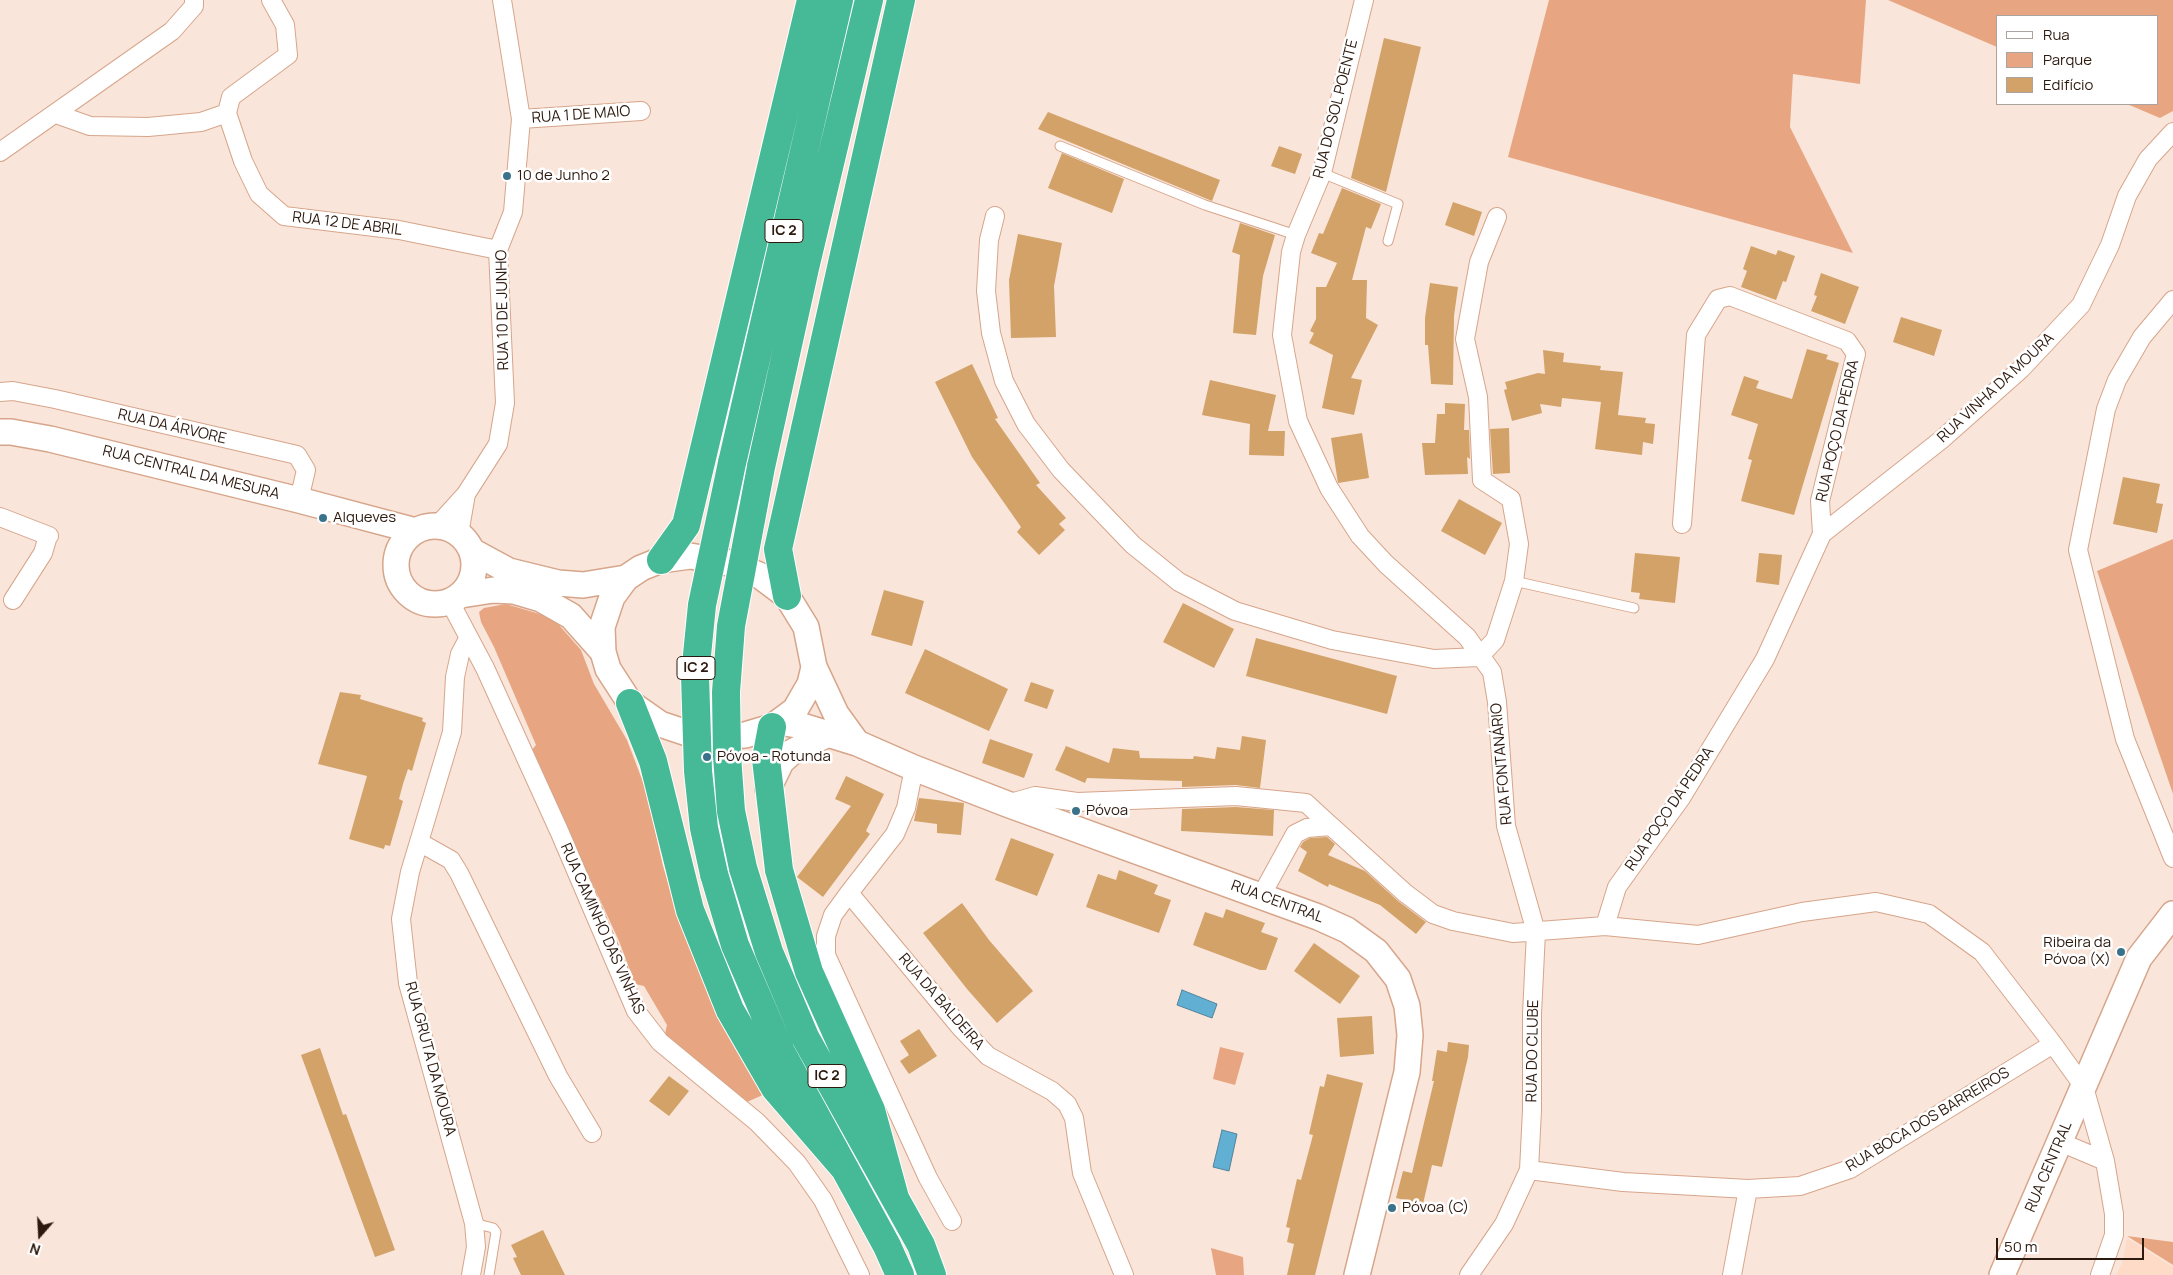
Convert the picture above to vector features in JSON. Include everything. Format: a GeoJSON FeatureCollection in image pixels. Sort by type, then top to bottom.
{"type":"FeatureCollection","features":[{"type":"Feature","properties":{"kind":"highway"},"geometry":{"type":"LineString","coordinates":[[661,560],[686,525],[811,0]]}},
{"type":"Feature","properties":{"kind":"highway","name":"IC 2"},"geometry":{"type":"LineString","coordinates":[[839,0],[732,463],[702,605],[695,675],[698,772],[704,828],[714,874],[735,945],[781,1052],[887,1246],[900,1275]]}},
{"type":"Feature","properties":{"kind":"highway","name":"IC 2"},"geometry":{"type":"LineString","coordinates":[[870,0],[805,268],[760,467],[731,626],[726,692],[727,756],[731,811],[743,868],[768,952],[805,1037],[921,1245],[932,1275]]}},
{"type":"Feature","properties":{"kind":"highway"},"geometry":{"type":"LineString","coordinates":[[787,596],[778,549],[901,0]]}},
{"type":"Feature","properties":{"kind":"highway"},"geometry":{"type":"LineString","coordinates":[[630,703],[653,761],[690,910],[730,1010],[775,1088],[845,1168]]}},
{"type":"Feature","properties":{"kind":"highway"},"geometry":{"type":"LineString","coordinates":[[776,725],[766,759],[768,789],[779,870],[809,972],[871,1110],[895,1198]]}},
{"type":"Feature","properties":{"kind":"street"},"geometry":{"type":"LineString","coordinates":[[0,152],[172,31],[194,6],[194,0]]}},
{"type":"Feature","properties":{"kind":"street"},"geometry":{"type":"LineString","coordinates":[[56,114],[90,126],[148,127],[201,122],[227,113],[231,97],[288,55],[285,25],[270,0]]}},
{"type":"Feature","properties":{"kind":"street","name":"RUA 10 DE JUNHO"},"geometry":{"type":"LineString","coordinates":[[437,538],[498,444],[506,403],[498,250],[513,212],[521,119],[502,0]]}},
{"type":"Feature","properties":{"kind":"street","name":"RUA DO SOL POENTE"},"geometry":{"type":"LineString","coordinates":[[1364,0],[1322,173],[1296,235],[1291,252],[1282,336],[1298,421],[1329,488],[1360,536],[1386,564],[1467,637],[1480,657]]}},
{"type":"Feature","properties":{"kind":"street","name":"RUA 1 DE MAIO"},"geometry":{"type":"LineString","coordinates":[[521,119],[641,111]]}},
{"type":"Feature","properties":{"kind":"street","name":"RUA 12 DE ABRIL"},"geometry":{"type":"LineString","coordinates":[[227,113],[243,161],[259,194],[284,216],[399,230],[498,250]]}},
{"type":"Feature","properties":{"kind":"street","name":"RUA VINHA DA MOURA"},"geometry":{"type":"LineString","coordinates":[[1822,534],[1941,440],[2021,369],[2081,305],[2110,245],[2127,196],[2148,159],[2173,132]]}},
{"type":"Feature","properties":{"kind":"street"},"geometry":{"type":"LineString","coordinates":[[995,216],[988,248],[986,291],[992,333],[1004,381],[1026,424],[1061,470],[1133,544],[1179,582],[1235,611],[1341,642],[1434,659],[1480,657],[1495,640],[1514,581],[1519,544],[1511,499],[1482,480],[1478,396],[1465,339],[1479,262],[1497,217]]}},
{"type":"Feature","properties":{"kind":"street","name":"RUA POÇO DA PEDRA"},"geometry":{"type":"LineString","coordinates":[[1604,926],[1617,887],[1681,798],[1765,659],[1822,534],[1820,501],[1856,354],[1847,341],[1730,296],[1718,299],[1696,335],[1682,524]]}},
{"type":"Feature","properties":{"kind":"street"},"geometry":{"type":"LineString","coordinates":[[2173,300],[2142,337],[2117,380],[2106,409],[2078,550],[2125,740],[2173,858]]}},
{"type":"Feature","properties":{"kind":"street","name":"RUA DA ÁRVORE"},"geometry":{"type":"LineString","coordinates":[[0,392],[13,391],[55,399],[297,456],[306,470],[299,500]]}},
{"type":"Feature","properties":{"kind":"street","name":"RUA CENTRAL DA MESURA"},"geometry":{"type":"LineString","coordinates":[[0,432],[12,432],[50,439],[299,500],[437,538]]}},
{"type":"Feature","properties":{"kind":"street"},"geometry":{"type":"LineString","coordinates":[[0,518],[48,536],[42,554],[13,600]]}},
{"type":"Feature","properties":{"kind":"street"},"geometry":{"type":"LineString","coordinates":[[437,538],[509,571],[558,583],[584,584],[626,578]]}},
{"type":"Feature","properties":{"kind":"street"},"geometry":{"type":"LineString","coordinates":[[437,538],[474,563],[469,585],[456,598]]}},
{"type":"Feature","properties":{"kind":"street"},"geometry":{"type":"LineString","coordinates":[[437,538],[397,557],[396,569],[399,580],[406,591],[426,603],[438,604],[493,590],[514,591],[541,598],[571,616],[603,652]]}},
{"type":"Feature","properties":{"kind":"street"},"geometry":{"type":"LineString","coordinates":[[814,667],[804,697],[795,710],[776,725],[745,735],[701,736],[660,724],[630,703],[608,669],[603,652],[602,627],[612,597],[626,578],[641,568],[661,560],[690,556],[726,562],[759,575],[787,596],[806,627],[814,667],[836,714],[857,743]]}},
{"type":"Feature","properties":{"kind":"street","name":"RUA CAMINHO DAS VINHAS"},"geometry":{"type":"LineString","coordinates":[[456,598],[468,639],[485,668],[556,824],[636,1012],[656,1038],[757,1122],[797,1163],[823,1200],[860,1275]]}},
{"type":"Feature","properties":{"kind":"street","name":"RUA GRUTA DA MOURA"},"geometry":{"type":"LineString","coordinates":[[468,639],[460,654],[455,677],[452,732],[419,842],[403,901],[401,920],[408,983],[474,1223],[476,1247],[471,1275]]}},
{"type":"Feature","properties":{"kind":"street","name":"RUA FONTANÁRIO"},"geometry":{"type":"LineString","coordinates":[[1480,657],[1492,672],[1497,702],[1506,826],[1536,932]]}},
{"type":"Feature","properties":{"kind":"street","name":"RUA CENTRAL"},"geometry":{"type":"LineString","coordinates":[[776,725],[802,726],[857,743],[914,768],[1007,804],[1261,896],[1347,930],[1376,951],[1398,979],[1407,1006],[1410,1035],[1406,1072],[1357,1275]]}},
{"type":"Feature","properties":{"kind":"street"},"geometry":{"type":"LineString","coordinates":[[768,789],[780,762],[800,747],[828,734]]}},
{"type":"Feature","properties":{"kind":"street"},"geometry":{"type":"LineString","coordinates":[[914,768],[906,808],[895,834],[833,915],[826,936],[826,955],[928,1178],[952,1221]]}},
{"type":"Feature","properties":{"kind":"street"},"geometry":{"type":"LineString","coordinates":[[1007,804],[1035,796],[1077,802],[1245,797],[1306,803],[1405,893],[1433,914],[1453,921],[1513,933],[1604,926],[1698,935],[1802,912],[1876,902],[1930,914],[1982,952],[2084,1087],[2105,1162],[2112,1195],[2114,1235],[2100,1275]]}},
{"type":"Feature","properties":{"kind":"street"},"geometry":{"type":"LineString","coordinates":[[1261,896],[1295,834],[1307,828],[1331,826]]}},
{"type":"Feature","properties":{"kind":"street"},"geometry":{"type":"LineString","coordinates":[[419,842],[451,860],[459,873],[558,1076],[592,1133]]}},
{"type":"Feature","properties":{"kind":"street","name":"RUA DA BALDEIRA"},"geometry":{"type":"LineString","coordinates":[[849,893],[961,1028],[988,1056],[1052,1091],[1067,1104],[1074,1118],[1082,1174],[1124,1275]]}},
{"type":"Feature","properties":{"kind":"street","name":"RUA CENTRAL"},"geometry":{"type":"LineString","coordinates":[[2002,1275],[2139,958],[2173,914]]}},
{"type":"Feature","properties":{"kind":"street","name":"RUA DO CLUBE"},"geometry":{"type":"LineString","coordinates":[[1529,1170],[1536,932]]}},
{"type":"Feature","properties":{"kind":"street","name":"RUA BOCA DOS BARREIROS"},"geometry":{"type":"LineString","coordinates":[[1529,1170],[1623,1182],[1748,1189],[1800,1186],[1850,1170],[2053,1044]]}},
{"type":"Feature","properties":{"kind":"street"},"geometry":{"type":"LineString","coordinates":[[2060,1142],[2105,1162]]}},
{"type":"Feature","properties":{"kind":"street"},"geometry":{"type":"LineString","coordinates":[[1469,1275],[1504,1224],[1529,1170]]}},
{"type":"Feature","properties":{"kind":"street"},"geometry":{"type":"LineString","coordinates":[[1732,1275],[1748,1189]]}},
{"type":"Feature","properties":{"kind":"lane"},"geometry":{"type":"LineString","coordinates":[[1060,146],[1205,205],[1296,235]]}},
{"type":"Feature","properties":{"kind":"lane"},"geometry":{"type":"LineString","coordinates":[[1322,173],[1398,204],[1388,241]]}},
{"type":"Feature","properties":{"kind":"lane"},"geometry":{"type":"LineString","coordinates":[[1514,581],[1634,608]]}},
{"type":"Feature","properties":{"kind":"lane"},"geometry":{"type":"LineString","coordinates":[[474,1223],[493,1228],[496,1232],[489,1275]]}},
{"type":"Feature","properties":{"kind":"shaded area"},"geometry":{"type":"Polygon","coordinates":[[[2127,1238],[2173,1267],[2173,1275],[2116,1275],[2122,1263],[2127,1238]]]}},
{"type":"Feature","properties":{"kind":"green space"},"geometry":{"type":"Polygon","coordinates":[[[1549,0],[1866,0],[1860,84],[1793,74],[1790,127],[1853,253],[1508,157],[1549,0]]]}},
{"type":"Feature","properties":{"kind":"green space"},"geometry":{"type":"Polygon","coordinates":[[[1888,0],[2173,0],[2173,111],[2160,118],[2129,105],[2158,105],[2158,15],[1996,15],[1996,47],[1888,0]]]}},
{"type":"Feature","properties":{"kind":"green space"},"geometry":{"type":"Polygon","coordinates":[[[2173,539],[2173,794],[2097,571],[2173,539]]]}},
{"type":"Feature","properties":{"kind":"green space"},"geometry":{"type":"Polygon","coordinates":[[[506,604],[543,615],[559,625],[581,650],[594,684],[627,740],[646,790],[663,866],[678,915],[765,1094],[747,1102],[707,1073],[665,1034],[667,1025],[644,986],[635,984],[619,941],[531,751],[536,745],[494,647],[481,622],[479,612],[484,608],[506,604]]]}},
{"type":"Feature","properties":{"kind":"green space"},"geometry":{"type":"Polygon","coordinates":[[[1220,1047],[1244,1053],[1235,1085],[1213,1079],[1220,1047]]]}},
{"type":"Feature","properties":{"kind":"green space"},"geometry":{"type":"Polygon","coordinates":[[[2127,1236],[2173,1242],[2173,1265],[2127,1236]]]}},
{"type":"Feature","properties":{"kind":"green space"},"geometry":{"type":"Polygon","coordinates":[[[1211,1248],[1243,1257],[1244,1275],[1216,1275],[1211,1248]]]}},
{"type":"Feature","properties":{"kind":"water"},"geometry":{"type":"Polygon","coordinates":[[[1182,990],[1217,1004],[1212,1018],[1177,1005],[1182,990]]]}},
{"type":"Feature","properties":{"kind":"water"},"geometry":{"type":"Polygon","coordinates":[[[1222,1130],[1237,1134],[1229,1171],[1213,1167],[1222,1130]]]}},
{"type":"Feature","properties":{"kind":"building"},"geometry":{"type":"Polygon","coordinates":[[[1384,38],[1421,47],[1386,192],[1351,178],[1384,38]]]}},
{"type":"Feature","properties":{"kind":"building"},"geometry":{"type":"Polygon","coordinates":[[[1048,112],[1220,180],[1212,201],[1038,129],[1048,112]]]}},
{"type":"Feature","properties":{"kind":"building"},"geometry":{"type":"Polygon","coordinates":[[[1279,146],[1302,154],[1295,174],[1271,166],[1279,146]]]}},
{"type":"Feature","properties":{"kind":"building"},"geometry":{"type":"Polygon","coordinates":[[[1062,153],[1124,179],[1112,213],[1048,188],[1062,153]]]}},
{"type":"Feature","properties":{"kind":"building"},"geometry":{"type":"Polygon","coordinates":[[[1342,188],[1381,204],[1371,229],[1366,227],[1352,280],[1367,280],[1366,318],[1378,325],[1351,378],[1362,380],[1354,415],[1322,408],[1333,355],[1309,343],[1314,333],[1310,331],[1316,319],[1316,287],[1326,287],[1337,263],[1311,253],[1319,233],[1323,234],[1342,188]]]}},
{"type":"Feature","properties":{"kind":"building"},"geometry":{"type":"Polygon","coordinates":[[[1453,202],[1482,212],[1474,236],[1445,225],[1453,202]]]}},
{"type":"Feature","properties":{"kind":"building"},"geometry":{"type":"Polygon","coordinates":[[[1240,223],[1275,235],[1263,276],[1256,335],[1233,333],[1240,255],[1232,252],[1240,223]]]}},
{"type":"Feature","properties":{"kind":"building"},"geometry":{"type":"Polygon","coordinates":[[[1018,234],[1062,243],[1054,286],[1056,337],[1011,338],[1009,280],[1018,234]]]}},
{"type":"Feature","properties":{"kind":"building"},"geometry":{"type":"Polygon","coordinates":[[[1751,246],[1776,255],[1778,250],[1795,256],[1786,282],[1783,281],[1776,300],[1741,287],[1747,271],[1743,269],[1751,246]]]}},
{"type":"Feature","properties":{"kind":"building"},"geometry":{"type":"Polygon","coordinates":[[[1821,273],[1859,287],[1845,324],[1811,311],[1817,296],[1814,295],[1821,273]]]}},
{"type":"Feature","properties":{"kind":"building"},"geometry":{"type":"Polygon","coordinates":[[[1430,283],[1458,287],[1454,316],[1453,385],[1431,384],[1428,345],[1425,345],[1425,318],[1430,283]]]}},
{"type":"Feature","properties":{"kind":"building"},"geometry":{"type":"Polygon","coordinates":[[[1901,317],[1942,330],[1934,356],[1893,342],[1901,317]]]}},
{"type":"Feature","properties":{"kind":"building"},"geometry":{"type":"Polygon","coordinates":[[[1807,349],[1828,355],[1826,359],[1839,363],[1794,515],[1741,501],[1752,460],[1748,459],[1758,424],[1731,415],[1744,376],[1759,381],[1756,388],[1792,399],[1807,349]]]}},
{"type":"Feature","properties":{"kind":"building"},"geometry":{"type":"Polygon","coordinates":[[[1543,350],[1564,353],[1563,362],[1601,366],[1600,370],[1623,372],[1618,415],[1646,418],[1645,423],[1655,424],[1653,444],[1643,442],[1642,455],[1595,449],[1601,402],[1562,398],[1561,407],[1540,404],[1542,413],[1512,421],[1504,390],[1507,389],[1505,382],[1538,373],[1545,374],[1543,350]]]}},
{"type":"Feature","properties":{"kind":"building"},"geometry":{"type":"Polygon","coordinates":[[[972,364],[998,418],[995,419],[1040,483],[1036,485],[1066,518],[1059,524],[1065,530],[1039,555],[1017,532],[1021,527],[972,457],[935,382],[972,364]]]}},
{"type":"Feature","properties":{"kind":"building"},"geometry":{"type":"Polygon","coordinates":[[[1210,380],[1276,395],[1268,431],[1285,431],[1284,456],[1249,455],[1250,424],[1202,415],[1210,380]]]}},
{"type":"Feature","properties":{"kind":"building"},"geometry":{"type":"Polygon","coordinates":[[[1445,403],[1465,404],[1464,430],[1469,430],[1470,459],[1467,457],[1468,474],[1425,475],[1422,443],[1435,443],[1437,414],[1445,414],[1445,403]]]}},
{"type":"Feature","properties":{"kind":"building"},"geometry":{"type":"Polygon","coordinates":[[[1509,428],[1510,473],[1493,474],[1490,429],[1509,428]]]}},
{"type":"Feature","properties":{"kind":"building"},"geometry":{"type":"Polygon","coordinates":[[[1362,433],[1369,478],[1338,483],[1331,438],[1362,433]]]}},
{"type":"Feature","properties":{"kind":"building"},"geometry":{"type":"Polygon","coordinates":[[[2123,477],[2160,484],[2156,503],[2163,504],[2157,533],[2113,524],[2123,477]]]}},
{"type":"Feature","properties":{"kind":"building"},"geometry":{"type":"Polygon","coordinates":[[[1459,499],[1502,523],[1485,555],[1441,531],[1459,499]]]}},
{"type":"Feature","properties":{"kind":"building"},"geometry":{"type":"Polygon","coordinates":[[[1635,553],[1680,557],[1675,603],[1639,599],[1640,593],[1631,592],[1635,553]]]}},
{"type":"Feature","properties":{"kind":"building"},"geometry":{"type":"Polygon","coordinates":[[[1759,553],[1782,555],[1779,585],[1756,582],[1759,553]]]}},
{"type":"Feature","properties":{"kind":"building"},"geometry":{"type":"Polygon","coordinates":[[[884,590],[924,601],[912,646],[871,635],[884,590]]]}},
{"type":"Feature","properties":{"kind":"building"},"geometry":{"type":"Polygon","coordinates":[[[1183,603],[1234,629],[1214,668],[1163,642],[1183,603]]]}},
{"type":"Feature","properties":{"kind":"building"},"geometry":{"type":"Polygon","coordinates":[[[1256,638],[1397,676],[1387,714],[1246,676],[1256,638]]]}},
{"type":"Feature","properties":{"kind":"building"},"geometry":{"type":"Polygon","coordinates":[[[925,649],[1008,689],[989,731],[905,693],[925,649]]]}},
{"type":"Feature","properties":{"kind":"building"},"geometry":{"type":"Polygon","coordinates":[[[1031,682],[1054,690],[1047,709],[1024,701],[1031,682]]]}},
{"type":"Feature","properties":{"kind":"building"},"geometry":{"type":"Polygon","coordinates":[[[340,692],[361,695],[360,699],[423,718],[422,721],[426,723],[412,771],[408,769],[403,784],[399,799],[403,801],[390,846],[385,845],[384,849],[349,839],[367,776],[318,764],[340,692]]]}},
{"type":"Feature","properties":{"kind":"building"},"geometry":{"type":"Polygon","coordinates":[[[1242,736],[1266,740],[1260,788],[1236,785],[1182,787],[1182,781],[1087,778],[1085,783],[1055,770],[1066,746],[1109,763],[1113,748],[1139,751],[1140,758],[1193,759],[1194,756],[1215,759],[1217,747],[1240,750],[1242,736]]]}},
{"type":"Feature","properties":{"kind":"building"},"geometry":{"type":"Polygon","coordinates":[[[990,739],[1033,754],[1024,778],[982,763],[990,739]]]}},
{"type":"Feature","properties":{"kind":"building"},"geometry":{"type":"Polygon","coordinates":[[[846,776],[884,794],[866,831],[870,834],[823,897],[797,877],[851,806],[835,799],[846,776]]]}},
{"type":"Feature","properties":{"kind":"building"},"geometry":{"type":"Polygon","coordinates":[[[919,798],[964,803],[961,835],[937,833],[937,824],[914,821],[919,798]]]}},
{"type":"Feature","properties":{"kind":"building"},"geometry":{"type":"Polygon","coordinates":[[[1236,807],[1274,810],[1273,836],[1181,831],[1182,809],[1236,807]]]}},
{"type":"Feature","properties":{"kind":"building"},"geometry":{"type":"Polygon","coordinates":[[[1327,837],[1335,844],[1328,855],[1365,871],[1398,901],[1426,922],[1416,934],[1380,905],[1329,884],[1328,887],[1298,871],[1307,852],[1300,847],[1303,842],[1310,838],[1327,837]]]}},
{"type":"Feature","properties":{"kind":"building"},"geometry":{"type":"Polygon","coordinates":[[[1011,838],[1054,854],[1037,896],[995,880],[1011,838]]]}},
{"type":"Feature","properties":{"kind":"building"},"geometry":{"type":"Polygon","coordinates":[[[1119,870],[1158,885],[1154,894],[1171,900],[1159,933],[1086,907],[1098,874],[1116,880],[1119,870]]]}},
{"type":"Feature","properties":{"kind":"building"},"geometry":{"type":"Polygon","coordinates":[[[962,903],[989,940],[1033,991],[997,1023],[967,989],[923,933],[962,903]]]}},
{"type":"Feature","properties":{"kind":"building"},"geometry":{"type":"Polygon","coordinates":[[[1226,909],[1265,923],[1261,932],[1278,938],[1266,970],[1260,970],[1193,945],[1205,912],[1223,918],[1226,909]]]}},
{"type":"Feature","properties":{"kind":"building"},"geometry":{"type":"Polygon","coordinates":[[[1314,943],[1360,976],[1340,1004],[1294,971],[1314,943]]]}},
{"type":"Feature","properties":{"kind":"building"},"geometry":{"type":"Polygon","coordinates":[[[1372,1016],[1374,1054],[1340,1057],[1337,1018],[1372,1016]]]}},
{"type":"Feature","properties":{"kind":"building"},"geometry":{"type":"Polygon","coordinates":[[[919,1029],[937,1056],[909,1074],[900,1061],[909,1055],[900,1041],[919,1029]]]}},
{"type":"Feature","properties":{"kind":"building"},"geometry":{"type":"Polygon","coordinates":[[[1448,1042],[1469,1045],[1468,1057],[1442,1167],[1432,1165],[1423,1204],[1396,1198],[1403,1171],[1412,1173],[1434,1081],[1432,1081],[1437,1050],[1447,1052],[1448,1042]]]}},
{"type":"Feature","properties":{"kind":"building"},"geometry":{"type":"Polygon","coordinates":[[[320,1048],[343,1115],[346,1114],[395,1250],[375,1257],[301,1055],[320,1048]]]}},
{"type":"Feature","properties":{"kind":"building"},"geometry":{"type":"Polygon","coordinates":[[[1327,1074],[1363,1083],[1315,1275],[1287,1275],[1294,1244],[1287,1242],[1290,1228],[1286,1227],[1297,1179],[1301,1180],[1313,1135],[1309,1134],[1320,1086],[1324,1087],[1327,1074]]]}},
{"type":"Feature","properties":{"kind":"building"},"geometry":{"type":"Polygon","coordinates":[[[669,1076],[689,1091],[669,1116],[649,1101],[669,1076]]]}},
{"type":"Feature","properties":{"kind":"building"},"geometry":{"type":"Polygon","coordinates":[[[543,1230],[565,1275],[521,1275],[513,1258],[517,1257],[511,1245],[543,1230]]]}},
{"type":"Feature","properties":{"kind":"place","name":"10 de Junho 2"},"geometry":{"type":"Point","coordinates":[507,176]}},
{"type":"Feature","properties":{"kind":"place","name":"Alqueves"},"geometry":{"type":"Point","coordinates":[323,518]}},
{"type":"Feature","properties":{"kind":"place","name":"Póvoa - Rotunda"},"geometry":{"type":"Point","coordinates":[707,757]}},
{"type":"Feature","properties":{"kind":"place","name":"Póvoa"},"geometry":{"type":"Point","coordinates":[1076,811]}},
{"type":"Feature","properties":{"kind":"place","name":"Ribeira da Póvoa (X)"},"geometry":{"type":"Point","coordinates":[2121,952]}},
{"type":"Feature","properties":{"kind":"place","name":"Póvoa (C)"},"geometry":{"type":"Point","coordinates":[1392,1208]}}]}
